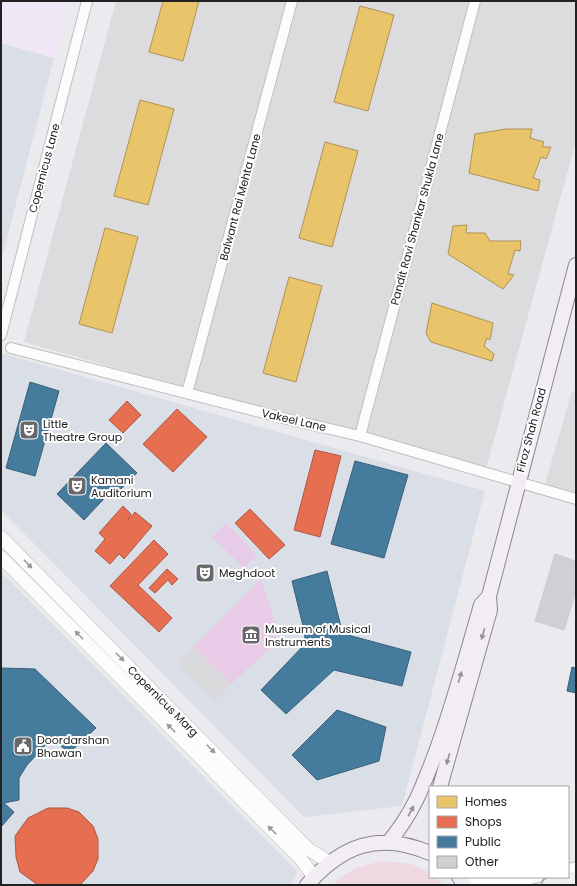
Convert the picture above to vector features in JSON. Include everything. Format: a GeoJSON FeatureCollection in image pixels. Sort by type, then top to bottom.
{"type":"FeatureCollection","features":[{"type":"Feature","properties":{"kind":"main road","name":"Firoz Shah Road"},"geometry":{"type":"LineString","coordinates":[[440,786],[490,610],[489,596],[517,482],[576,265]]}},
{"type":"Feature","properties":{"kind":"main road","name":"Firoz Shah Road"},"geometry":{"type":"LineString","coordinates":[[388,843],[410,815],[421,793],[450,714],[481,605],[489,596]]}},
{"type":"Feature","properties":{"kind":"main road"},"geometry":{"type":"LineString","coordinates":[[310,881],[328,862],[343,853],[358,847],[388,843],[417,848],[429,853]]}},
{"type":"Feature","properties":{"kind":"main road"},"geometry":{"type":"LineString","coordinates":[[549,885],[576,878]]}},
{"type":"Feature","properties":{"kind":"street","name":"Copernicus Lane"},"geometry":{"type":"LineString","coordinates":[[1,335],[88,1]]}},
{"type":"Feature","properties":{"kind":"street","name":"Balwant Rai Mehta Lane"},"geometry":{"type":"LineString","coordinates":[[187,393],[292,1]]}},
{"type":"Feature","properties":{"kind":"street","name":"Pandit Ravi Shankar Shukla Lane"},"geometry":{"type":"LineString","coordinates":[[360,436],[475,1]]}},
{"type":"Feature","properties":{"kind":"street","name":"Vakeel Lane"},"geometry":{"type":"LineString","coordinates":[[10,348],[360,436],[576,499]]}},
{"type":"Feature","properties":{"kind":"street","name":"Copernicus Marg"},"geometry":{"type":"LineString","coordinates":[[1,536],[308,849],[328,862]]}},
{"type":"Feature","properties":{"kind":"street","name":"Copernicus Marg"},"geometry":{"type":"LineString","coordinates":[[1,557],[300,858],[310,881]]}},
{"type":"Feature","properties":{"kind":"street"},"geometry":{"type":"LineString","coordinates":[[462,882],[526,880],[534,878]]}},
{"type":"Feature","properties":{"kind":"shaded area"},"geometry":{"type":"Polygon","coordinates":[[[1,1],[69,1],[54,58],[1,43],[1,1]]]}},
{"type":"Feature","properties":{"kind":"shaded area"},"geometry":{"type":"Polygon","coordinates":[[[116,1],[576,1],[576,141],[486,469],[313,424],[24,342],[116,1]]]}},
{"type":"Feature","properties":{"kind":"shaded area"},"geometry":{"type":"Polygon","coordinates":[[[1,43],[54,58],[1,261],[1,43]]]}},
{"type":"Feature","properties":{"kind":"shaded area"},"geometry":{"type":"Polygon","coordinates":[[[1,353],[485,491],[402,806],[304,817],[1,510],[1,353]]]}},
{"type":"Feature","properties":{"kind":"shaded area"},"geometry":{"type":"Polygon","coordinates":[[[572,391],[576,392],[576,493],[545,484],[572,391]]]}},
{"type":"Feature","properties":{"kind":"shaded area"},"geometry":{"type":"Polygon","coordinates":[[[226,523],[257,555],[244,568],[212,537],[226,523]]]}},
{"type":"Feature","properties":{"kind":"shaded area"},"geometry":{"type":"Polygon","coordinates":[[[1,572],[297,871],[291,885],[1,885],[1,572]]]}},
{"type":"Feature","properties":{"kind":"shaded area"},"geometry":{"type":"Polygon","coordinates":[[[261,579],[275,622],[276,639],[274,645],[231,684],[193,647],[261,579]]]}},
{"type":"Feature","properties":{"kind":"shaded area"},"geometry":{"type":"Polygon","coordinates":[[[193,647],[231,684],[215,701],[177,662],[193,647]]]}},
{"type":"Feature","properties":{"kind":"shaded area"},"geometry":{"type":"Polygon","coordinates":[[[384,861],[412,864],[429,872],[429,878],[436,878],[444,885],[333,885],[344,875],[356,868],[384,861]]]}},
{"type":"Feature","properties":{"kind":"building: Homes"},"geometry":{"type":"Polygon","coordinates":[[[163,1],[199,1],[183,61],[149,52],[163,1]]]}},
{"type":"Feature","properties":{"kind":"building: Homes"},"geometry":{"type":"Polygon","coordinates":[[[360,6],[394,15],[368,111],[334,102],[360,6]]]}},
{"type":"Feature","properties":{"kind":"building: Homes"},"geometry":{"type":"Polygon","coordinates":[[[140,100],[174,109],[148,205],[114,196],[140,100]]]}},
{"type":"Feature","properties":{"kind":"building: Homes"},"geometry":{"type":"Polygon","coordinates":[[[506,129],[532,129],[530,138],[544,142],[542,147],[551,147],[546,159],[541,157],[533,178],[540,180],[538,191],[469,173],[475,134],[506,129]]]}},
{"type":"Feature","properties":{"kind":"building: Homes"},"geometry":{"type":"Polygon","coordinates":[[[325,142],[358,151],[332,247],[299,238],[325,142]]]}},
{"type":"Feature","properties":{"kind":"building: Homes"},"geometry":{"type":"Polygon","coordinates":[[[467,225],[466,233],[485,233],[490,241],[521,241],[520,251],[515,250],[508,274],[514,275],[503,289],[448,254],[453,226],[467,225]]]}},
{"type":"Feature","properties":{"kind":"building: Homes"},"geometry":{"type":"Polygon","coordinates":[[[105,228],[138,237],[112,333],[79,324],[105,228]]]}},
{"type":"Feature","properties":{"kind":"building: Homes"},"geometry":{"type":"Polygon","coordinates":[[[289,277],[322,286],[296,382],[263,373],[289,277]]]}},
{"type":"Feature","properties":{"kind":"building: Homes"},"geometry":{"type":"Polygon","coordinates":[[[432,303],[493,323],[490,340],[487,338],[484,346],[494,354],[492,361],[431,342],[426,333],[432,303]]]}},
{"type":"Feature","properties":{"kind":"building: Shops"},"geometry":{"type":"Polygon","coordinates":[[[127,401],[141,415],[123,433],[109,420],[127,401]]]}},
{"type":"Feature","properties":{"kind":"building: Shops"},"geometry":{"type":"Polygon","coordinates":[[[177,409],[207,437],[173,472],[143,444],[177,409]]]}},
{"type":"Feature","properties":{"kind":"building: Shops"},"geometry":{"type":"Polygon","coordinates":[[[315,450],[341,456],[320,537],[294,530],[315,450]]]}},
{"type":"Feature","properties":{"kind":"building: Shops"},"geometry":{"type":"Polygon","coordinates":[[[123,506],[131,514],[128,520],[135,512],[152,526],[124,559],[119,554],[110,564],[95,551],[105,539],[99,533],[123,506]]]}},
{"type":"Feature","properties":{"kind":"building: Shops"},"geometry":{"type":"Polygon","coordinates":[[[250,509],[285,545],[269,559],[235,523],[250,509]]]}},
{"type":"Feature","properties":{"kind":"building: Shops"},"geometry":{"type":"Polygon","coordinates":[[[154,540],[168,554],[138,585],[172,618],[159,632],[110,586],[154,540]]]}},
{"type":"Feature","properties":{"kind":"building: Shops"},"geometry":{"type":"Polygon","coordinates":[[[167,569],[178,579],[172,585],[168,580],[155,593],[149,588],[167,569]]]}},
{"type":"Feature","properties":{"kind":"building: Shops"},"geometry":{"type":"Polygon","coordinates":[[[48,808],[67,808],[79,812],[93,826],[98,839],[98,859],[93,871],[80,885],[38,885],[20,872],[16,857],[15,836],[28,818],[48,808]]]}},
{"type":"Feature","properties":{"kind":"building: Public"},"geometry":{"type":"Polygon","coordinates":[[[30,382],[59,391],[35,476],[6,468],[30,382]]]}},
{"type":"Feature","properties":{"kind":"building: Public"},"geometry":{"type":"Polygon","coordinates":[[[106,443],[137,473],[118,492],[114,488],[84,520],[57,494],[106,443]]]}},
{"type":"Feature","properties":{"kind":"building: Public"},"geometry":{"type":"Polygon","coordinates":[[[355,461],[408,475],[384,558],[331,544],[355,461]]]}},
{"type":"Feature","properties":{"kind":"building: Public"},"geometry":{"type":"Polygon","coordinates":[[[327,571],[342,631],[348,635],[411,652],[402,686],[334,670],[286,714],[261,690],[304,645],[305,634],[292,581],[327,571]]]}},
{"type":"Feature","properties":{"kind":"building: Public"},"geometry":{"type":"Polygon","coordinates":[[[572,667],[576,668],[576,693],[567,691],[572,667]]]}},
{"type":"Feature","properties":{"kind":"building: Public","name":"Doordarshan Bhawan"},"geometry":{"type":"Polygon","coordinates":[[[1,668],[35,669],[96,728],[69,753],[52,738],[27,765],[19,778],[19,800],[4,803],[14,812],[1,827],[1,668]]]}},
{"type":"Feature","properties":{"kind":"building: Public"},"geometry":{"type":"Polygon","coordinates":[[[337,710],[386,727],[379,761],[317,780],[292,755],[337,710]]]}},
{"type":"Feature","properties":{"kind":"building: Other"},"geometry":{"type":"Polygon","coordinates":[[[555,554],[576,561],[576,591],[564,630],[535,621],[555,554]]]}},
{"type":"Feature","properties":{"kind":"place","name":"Little Theatre Group"},"geometry":{"type":"Point","coordinates":[29,430]}},
{"type":"Feature","properties":{"kind":"place","name":"Kamani Auditorium"},"geometry":{"type":"Point","coordinates":[77,486]}},
{"type":"Feature","properties":{"kind":"place","name":"Meghdoot"},"geometry":{"type":"Point","coordinates":[205,573]}},
{"type":"Feature","properties":{"kind":"place","name":"Museum of Musical Instruments"},"geometry":{"type":"Point","coordinates":[251,635]}},
{"type":"Feature","properties":{"kind":"place","name":"Doordarshan Bhawan"},"geometry":{"type":"Point","coordinates":[23,746]}}]}
